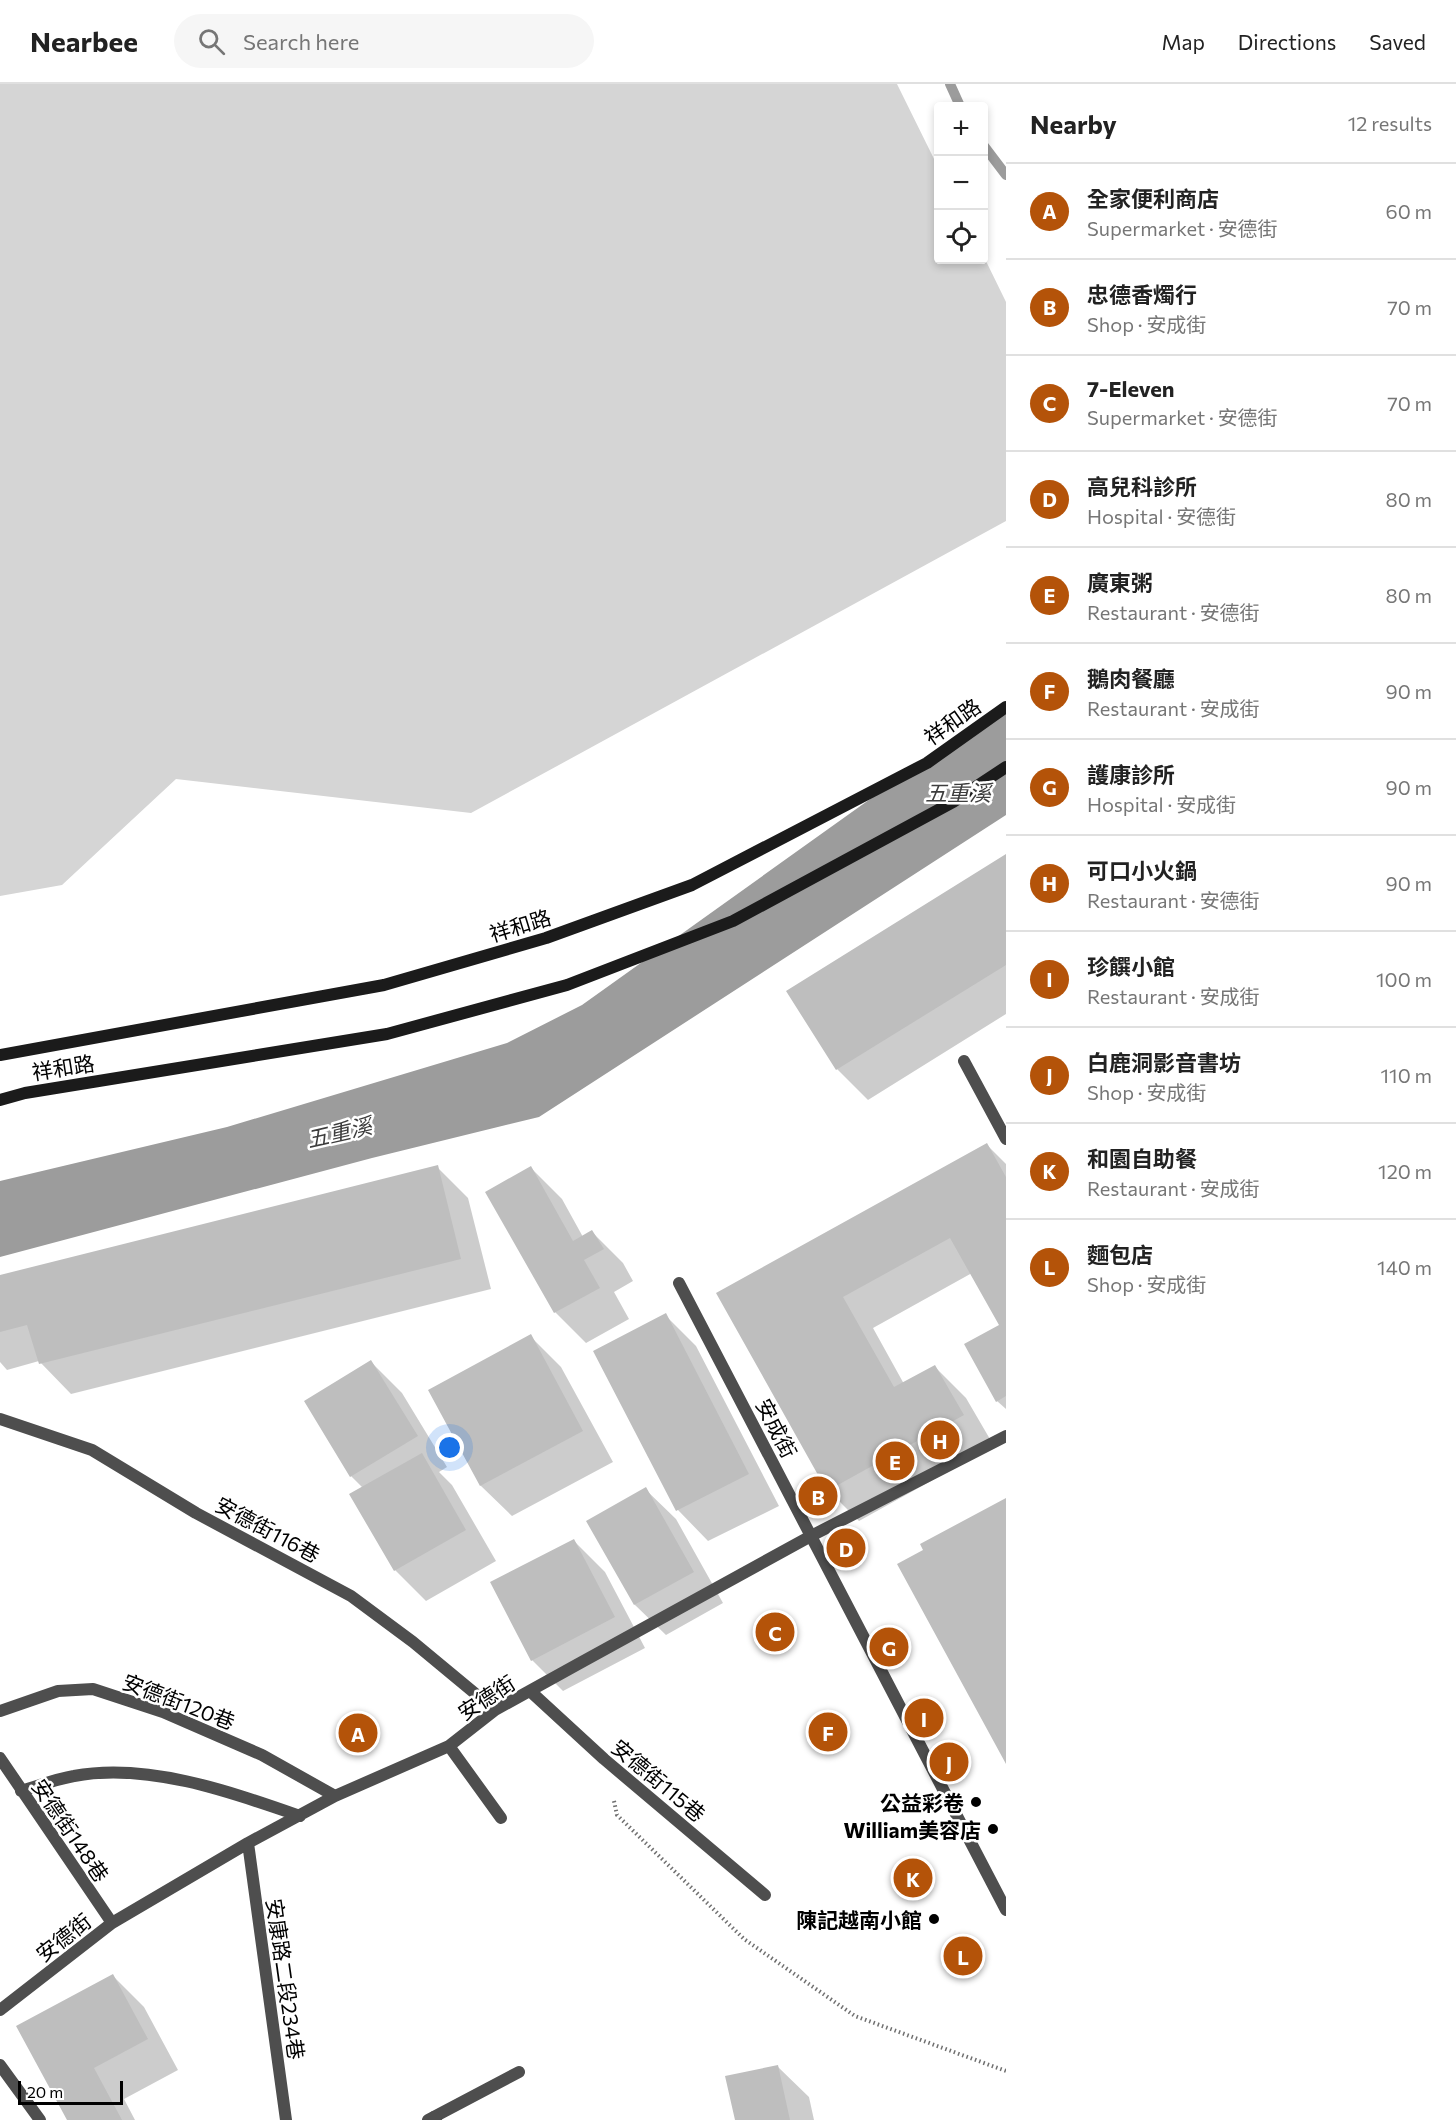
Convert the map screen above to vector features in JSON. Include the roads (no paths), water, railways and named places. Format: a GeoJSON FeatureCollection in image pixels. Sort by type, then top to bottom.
{"type":"FeatureCollection","features":[{"type":"Feature","properties":{"kind":"main road","name":"祥和路"},"geometry":{"type":"LineString","coordinates":[[0,1055],[384,985],[546,938],[692,885],[927,763],[1006,707]]}},
{"type":"Feature","properties":{"kind":"main road","name":"祥和路"},"geometry":{"type":"LineString","coordinates":[[0,1100],[25,1093],[387,1034],[567,985],[733,921],[953,802],[1006,767]]}},
{"type":"Feature","properties":{"kind":"street"},"geometry":{"type":"LineString","coordinates":[[964,1061],[1006,1139]]}},
{"type":"Feature","properties":{"kind":"street","name":"安成街"},"geometry":{"type":"LineString","coordinates":[[679,1283],[1006,1910]]}},
{"type":"Feature","properties":{"kind":"street","name":"安德街116巷"},"geometry":{"type":"LineString","coordinates":[[0,1419],[92,1450],[196,1513],[351,1596],[413,1641],[495,1710]]}},
{"type":"Feature","properties":{"kind":"street","name":"安德街"},"geometry":{"type":"LineString","coordinates":[[0,2010],[112,1923],[248,1844],[335,1796],[449,1746],[495,1710],[811,1536],[1006,1436]]}},
{"type":"Feature","properties":{"kind":"street","name":"安德街120巷"},"geometry":{"type":"LineString","coordinates":[[0,1711],[58,1690],[93,1689],[163,1712],[262,1755],[335,1796]]}},
{"type":"Feature","properties":{"kind":"street","name":"安德街115巷"},"geometry":{"type":"LineString","coordinates":[[530,1691],[604,1759],[765,1895]]}},
{"type":"Feature","properties":{"kind":"street"},"geometry":{"type":"LineString","coordinates":[[449,1746],[501,1818]]}},
{"type":"Feature","properties":{"kind":"street","name":"安德街148巷"},"geometry":{"type":"LineString","coordinates":[[2,1764],[112,1923]]}},
{"type":"Feature","properties":{"kind":"street"},"geometry":{"type":"LineString","coordinates":[[21,1791],[75,1776],[136,1773],[229,1792],[300,1816]]}},
{"type":"Feature","properties":{"kind":"street","name":"安康路二段234巷"},"geometry":{"type":"LineString","coordinates":[[248,1844],[286,2120]]}},
{"type":"Feature","properties":{"kind":"street"},"geometry":{"type":"LineString","coordinates":[[0,2065],[40,2120]]}},
{"type":"Feature","properties":{"kind":"street"},"geometry":{"type":"LineString","coordinates":[[433,2119],[519,2072]]}},
{"type":"Feature","properties":{"kind":"water","name":"五重溪"},"geometry":{"type":"Polygon","coordinates":[[[1006,702],[1006,815],[539,1117],[372,1158],[0,1257],[0,1181],[227,1127],[507,1043],[582,1005],[1006,702]]]}},
{"type":"Feature","properties":{"kind":"waterway"},"geometry":{"type":"LineString","coordinates":[[950,84],[958,102]]}},
{"type":"Feature","properties":{"kind":"waterway"},"geometry":{"type":"LineString","coordinates":[[988,151],[1006,175]]}},
{"type":"Feature","properties":{"kind":"place","name":"可口小火鍋"},"geometry":{"type":"Point","coordinates":[940,1440]}},
{"type":"Feature","properties":{"kind":"place","name":"廣東粥"},"geometry":{"type":"Point","coordinates":[895,1461]}},
{"type":"Feature","properties":{"kind":"place","name":"忠德香燭行"},"geometry":{"type":"Point","coordinates":[818,1496]}},
{"type":"Feature","properties":{"kind":"place","name":"高兒科診所"},"geometry":{"type":"Point","coordinates":[846,1548]}},
{"type":"Feature","properties":{"kind":"place","name":"7-Eleven"},"geometry":{"type":"Point","coordinates":[775,1632]}},
{"type":"Feature","properties":{"kind":"place","name":"護康診所"},"geometry":{"type":"Point","coordinates":[889,1647]}},
{"type":"Feature","properties":{"kind":"place","name":"珍饌小館"},"geometry":{"type":"Point","coordinates":[924,1718]}},
{"type":"Feature","properties":{"kind":"place","name":"鵝肉餐廳"},"geometry":{"type":"Point","coordinates":[828,1732]}},
{"type":"Feature","properties":{"kind":"place","name":"全家便利商店"},"geometry":{"type":"Point","coordinates":[358,1733]}},
{"type":"Feature","properties":{"kind":"place","name":"白鹿洞影音書坊"},"geometry":{"type":"Point","coordinates":[949,1762]}},
{"type":"Feature","properties":{"kind":"place","name":"公益彩卷"},"geometry":{"type":"Point","coordinates":[976,1802]}},
{"type":"Feature","properties":{"kind":"place","name":"William美容店"},"geometry":{"type":"Point","coordinates":[993,1829]}},
{"type":"Feature","properties":{"kind":"place","name":"和園自助餐"},"geometry":{"type":"Point","coordinates":[913,1878]}},
{"type":"Feature","properties":{"kind":"place","name":"陳記越南小館"},"geometry":{"type":"Point","coordinates":[934,1919]}},
{"type":"Feature","properties":{"kind":"place","name":"麵包店"},"geometry":{"type":"Point","coordinates":[963,1956]}}]}
